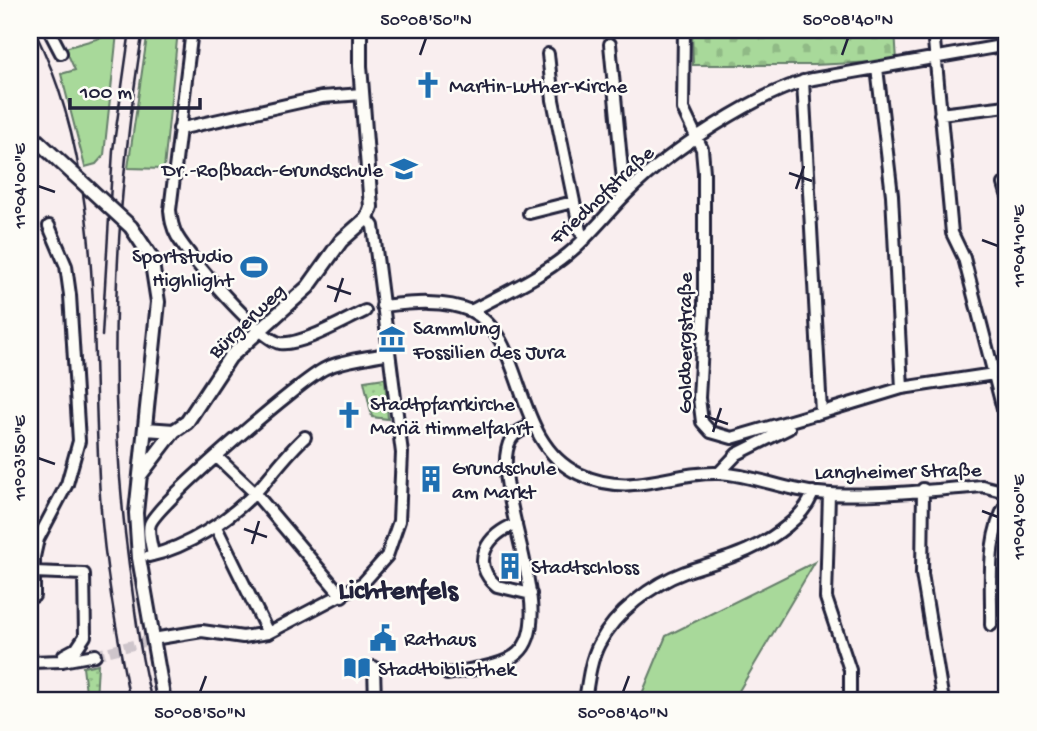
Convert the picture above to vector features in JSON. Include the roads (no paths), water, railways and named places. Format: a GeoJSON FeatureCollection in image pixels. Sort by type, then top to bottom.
{"type":"FeatureCollection","features":[{"type":"Feature","properties":{"kind":"street"},"geometry":{"type":"LineString","coordinates":[[49,30],[61,52]]}},
{"type":"Feature","properties":{"kind":"street"},"geometry":{"type":"LineString","coordinates":[[192,30],[170,210],[171,223],[177,236],[204,274],[273,341],[291,343],[365,311]]}},
{"type":"Feature","properties":{"kind":"street"},"geometry":{"type":"LineString","coordinates":[[159,638],[202,631],[243,637],[268,633],[363,583],[382,565],[400,522],[402,442],[373,226],[368,218],[371,207],[360,30]]}},
{"type":"Feature","properties":{"kind":"street"},"geometry":{"type":"LineString","coordinates":[[684,30],[682,100],[685,115],[697,137]]}},
{"type":"Feature","properties":{"kind":"street"},"geometry":{"type":"LineString","coordinates":[[933,30],[951,233],[964,258],[1007,425]]}},
{"type":"Feature","properties":{"kind":"street"},"geometry":{"type":"LineString","coordinates":[[610,44],[623,181],[627,192]]}},
{"type":"Feature","properties":{"kind":"street","name":"Friedhofstraße"},"geometry":{"type":"LineString","coordinates":[[471,311],[552,266],[585,239],[627,192],[660,163],[735,114],[803,81],[1007,45]]}},
{"type":"Feature","properties":{"kind":"street"},"geometry":{"type":"LineString","coordinates":[[548,54],[552,100],[573,202],[585,239]]}},
{"type":"Feature","properties":{"kind":"street"},"geometry":{"type":"LineString","coordinates":[[877,68],[892,195],[902,387]]}},
{"type":"Feature","properties":{"kind":"street"},"geometry":{"type":"LineString","coordinates":[[803,81],[821,412]]}},
{"type":"Feature","properties":{"kind":"street"},"geometry":{"type":"LineString","coordinates":[[179,129],[310,99],[362,94]]}},
{"type":"Feature","properties":{"kind":"street"},"geometry":{"type":"LineString","coordinates":[[940,114],[1007,106]]}},
{"type":"Feature","properties":{"kind":"street"},"geometry":{"type":"LineString","coordinates":[[30,134],[131,227],[151,257],[157,283],[157,318],[136,513],[139,558],[164,701]]}},
{"type":"Feature","properties":{"kind":"street","name":"Goldbergstraße"},"geometry":{"type":"LineString","coordinates":[[697,137],[704,172],[704,311],[699,398],[702,422],[720,436],[738,438],[821,412]]}},
{"type":"Feature","properties":{"kind":"street"},"geometry":{"type":"LineString","coordinates":[[529,213],[573,202]]}},
{"type":"Feature","properties":{"kind":"street","name":"Bürgerweg"},"geometry":{"type":"LineString","coordinates":[[138,477],[174,431],[193,417],[230,357],[308,287],[341,241],[368,218]]}},
{"type":"Feature","properties":{"kind":"street"},"geometry":{"type":"LineString","coordinates":[[34,596],[32,557],[38,539],[67,484],[79,441],[66,266],[49,226]]}},
{"type":"Feature","properties":{"kind":"street"},"geometry":{"type":"LineString","coordinates":[[382,306],[420,302],[471,311]]}},
{"type":"Feature","properties":{"kind":"street","name":"Langheimer Straße"},"geometry":{"type":"LineString","coordinates":[[471,311],[488,323],[498,337],[545,447],[557,460],[594,479],[645,485],[719,473],[829,494],[982,486],[1006,491]]}},
{"type":"Feature","properties":{"kind":"street"},"geometry":{"type":"LineString","coordinates":[[153,555],[149,529],[153,518],[263,416],[322,370],[389,353]]}},
{"type":"Feature","properties":{"kind":"street"},"geometry":{"type":"LineString","coordinates":[[719,473],[737,454],[821,412],[902,387],[1007,372]]}},
{"type":"Feature","properties":{"kind":"street"},"geometry":{"type":"LineString","coordinates":[[447,674],[503,662],[520,652],[530,629],[531,594],[508,477],[508,447],[513,435],[534,425]]}},
{"type":"Feature","properties":{"kind":"street"},"geometry":{"type":"LineString","coordinates":[[146,429],[174,431]]}},
{"type":"Feature","properties":{"kind":"street"},"geometry":{"type":"LineString","coordinates":[[139,558],[153,555],[216,527],[255,493],[282,458],[305,437]]}},
{"type":"Feature","properties":{"kind":"street"},"geometry":{"type":"LineString","coordinates":[[217,457],[255,493],[342,596]]}},
{"type":"Feature","properties":{"kind":"street"},"geometry":{"type":"LineString","coordinates":[[923,489],[922,573],[942,695]]}},
{"type":"Feature","properties":{"kind":"street"},"geometry":{"type":"LineString","coordinates":[[585,701],[590,668],[599,644],[637,601],[681,573],[744,554],[766,543],[805,508],[813,492]]}},
{"type":"Feature","properties":{"kind":"street"},"geometry":{"type":"LineString","coordinates":[[829,494],[826,598],[850,670],[850,701]]}},
{"type":"Feature","properties":{"kind":"street"},"geometry":{"type":"LineString","coordinates":[[992,625],[992,547],[1000,514],[1007,503]]}},
{"type":"Feature","properties":{"kind":"street"},"geometry":{"type":"LineString","coordinates":[[516,524],[490,538],[485,552],[487,573],[497,586],[531,594]]}},
{"type":"Feature","properties":{"kind":"street"},"geometry":{"type":"LineString","coordinates":[[216,527],[268,633]]}},
{"type":"Feature","properties":{"kind":"street"},"geometry":{"type":"LineString","coordinates":[[34,572],[84,573],[85,636],[77,648],[64,655],[62,661]]}},
{"type":"Feature","properties":{"kind":"street"},"geometry":{"type":"LineString","coordinates":[[30,663],[95,655]]}},
{"type":"Feature","properties":{"kind":"street"},"geometry":{"type":"LineString","coordinates":[[374,667],[375,701]]}},
{"type":"Feature","properties":{"kind":"tunnel"},"geometry":{"type":"LineString","coordinates":[[95,655],[159,638]]}},
{"type":"Feature","properties":{"kind":"railway"},"geometry":{"type":"LineString","coordinates":[[34,30],[57,85],[73,141],[84,199],[94,318],[102,522],[130,701]]}},
{"type":"Feature","properties":{"kind":"railway"},"geometry":{"type":"LineString","coordinates":[[102,336],[113,150],[130,30]]}},
{"type":"Feature","properties":{"kind":"railway"},"geometry":{"type":"LineString","coordinates":[[143,30],[119,230],[115,364],[117,430],[129,565],[138,633],[152,701]]}},
{"type":"Feature","properties":{"kind":"place","name":"Martin-Luther-Kirche"},"geometry":{"type":"Point","coordinates":[428,85]}},
{"type":"Feature","properties":{"kind":"place","name":"Dr.-Roßbach-Grundschule"},"geometry":{"type":"Point","coordinates":[404,169]}},
{"type":"Feature","properties":{"kind":"place","name":"Sportstudio Highlight"},"geometry":{"type":"Point","coordinates":[254,267]}},
{"type":"Feature","properties":{"kind":"place","name":"Sammlung Fossilien des Jura"},"geometry":{"type":"Point","coordinates":[392,339]}},
{"type":"Feature","properties":{"kind":"place","name":"Stadtpfarrkirche Mariä Himmelfahrt"},"geometry":{"type":"Point","coordinates":[349,415]}},
{"type":"Feature","properties":{"kind":"place","name":"Grundschule am Markt"},"geometry":{"type":"Point","coordinates":[431,479]}},
{"type":"Feature","properties":{"kind":"place","name":"Stadtschloss"},"geometry":{"type":"Point","coordinates":[510,566]}},
{"type":"Feature","properties":{"kind":"place","name":"Rathaus"},"geometry":{"type":"Point","coordinates":[383,638]}},
{"type":"Feature","properties":{"kind":"place","name":"Stadtbibliothek"},"geometry":{"type":"Point","coordinates":[357,668]}},
{"type":"Feature","properties":{"kind":"district","name":"Lichtenfels"},"geometry":{"type":"Point","coordinates":[398,588]}}]}
